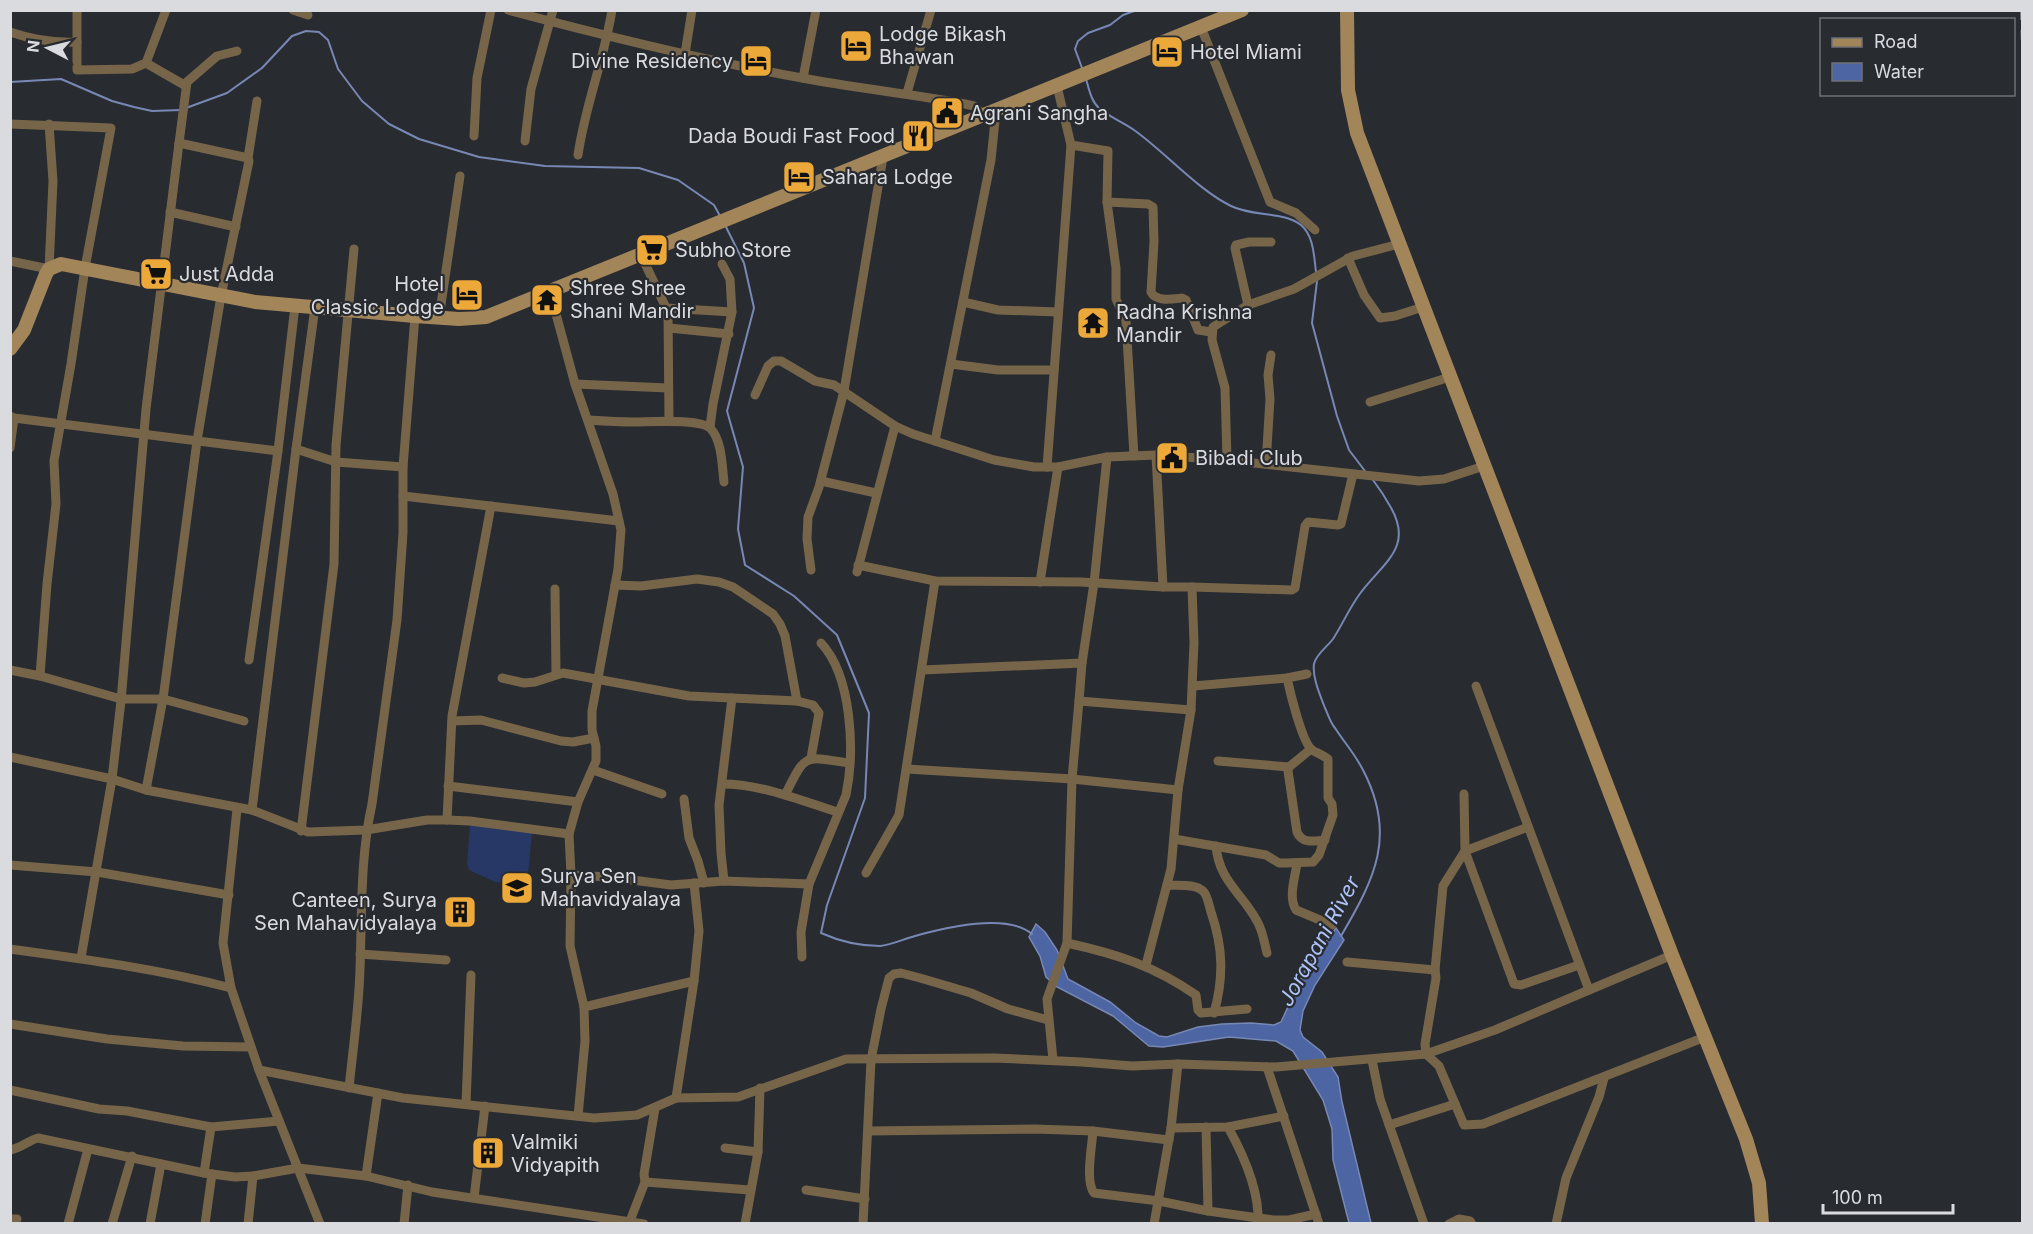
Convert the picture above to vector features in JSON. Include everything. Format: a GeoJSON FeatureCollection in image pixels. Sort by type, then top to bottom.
{"type":"FeatureCollection","features":[{"type":"Feature","properties":{"kind":"main road"},"geometry":{"type":"LineString","coordinates":[[10,349],[24,330],[49,269],[62,264],[221,296],[295,306],[440,318],[486,317],[1242,10]]}},
{"type":"Feature","properties":{"kind":"main road"},"geometry":{"type":"LineString","coordinates":[[1347,10],[1347,90],[1353,118],[1484,466],[1751,1154],[1760,1191],[1762,1224]]}},
{"type":"Feature","properties":{"kind":"street"},"geometry":{"type":"LineString","coordinates":[[77,10],[77,70],[132,69],[146,63],[166,10]]}},
{"type":"Feature","properties":{"kind":"street"},"geometry":{"type":"LineString","coordinates":[[293,10],[308,15]]}},
{"type":"Feature","properties":{"kind":"street"},"geometry":{"type":"LineString","coordinates":[[474,136],[477,78],[491,10]]}},
{"type":"Feature","properties":{"kind":"street"},"geometry":{"type":"LineString","coordinates":[[508,10],[685,54],[803,78],[907,93],[974,106],[990,113],[991,160],[935,441]]}},
{"type":"Feature","properties":{"kind":"street"},"geometry":{"type":"LineString","coordinates":[[525,141],[531,89],[553,10]]}},
{"type":"Feature","properties":{"kind":"street"},"geometry":{"type":"LineString","coordinates":[[578,155],[584,120],[608,36],[612,10]]}},
{"type":"Feature","properties":{"kind":"street"},"geometry":{"type":"LineString","coordinates":[[685,54],[693,10]]}},
{"type":"Feature","properties":{"kind":"street"},"geometry":{"type":"LineString","coordinates":[[803,78],[816,10]]}},
{"type":"Feature","properties":{"kind":"street"},"geometry":{"type":"LineString","coordinates":[[907,93],[931,10]]}},
{"type":"Feature","properties":{"kind":"street"},"geometry":{"type":"LineString","coordinates":[[1201,27],[1270,202],[1296,213],[1315,230]]}},
{"type":"Feature","properties":{"kind":"street"},"geometry":{"type":"LineString","coordinates":[[10,32],[51,43],[77,42]]}},
{"type":"Feature","properties":{"kind":"street"},"geometry":{"type":"LineString","coordinates":[[81,958],[112,779],[160,283],[186,100],[186,86],[187,82],[217,56],[237,51]]}},
{"type":"Feature","properties":{"kind":"street"},"geometry":{"type":"LineString","coordinates":[[146,63],[186,86]]}},
{"type":"Feature","properties":{"kind":"street"},"geometry":{"type":"LineString","coordinates":[[1047,467],[1071,145],[1060,84]]}},
{"type":"Feature","properties":{"kind":"street"},"geometry":{"type":"LineString","coordinates":[[146,790],[163,699],[196,441],[221,296],[249,161],[257,101]]}},
{"type":"Feature","properties":{"kind":"street"},"geometry":{"type":"LineString","coordinates":[[10,124],[111,128],[85,268],[54,461],[56,504],[40,676]]}},
{"type":"Feature","properties":{"kind":"street"},"geometry":{"type":"LineString","coordinates":[[10,261],[49,269],[53,181],[50,124]]}},
{"type":"Feature","properties":{"kind":"street"},"geometry":{"type":"LineString","coordinates":[[179,143],[248,158]]}},
{"type":"Feature","properties":{"kind":"street"},"geometry":{"type":"LineString","coordinates":[[1071,145],[1108,151],[1107,202],[1116,268],[1116,299],[1126,321],[1134,456]]}},
{"type":"Feature","properties":{"kind":"street"},"geometry":{"type":"LineString","coordinates":[[811,570],[807,539],[808,517],[844,392],[883,157]]}},
{"type":"Feature","properties":{"kind":"street"},"geometry":{"type":"LineString","coordinates":[[440,318],[460,176]]}},
{"type":"Feature","properties":{"kind":"street"},"geometry":{"type":"LineString","coordinates":[[1107,202],[1148,204],[1153,207],[1152,296],[1156,299],[1182,298],[1186,300],[1198,330],[1211,332]]}},
{"type":"Feature","properties":{"kind":"street"},"geometry":{"type":"LineString","coordinates":[[170,212],[236,227]]}},
{"type":"Feature","properties":{"kind":"street"},"geometry":{"type":"LineString","coordinates":[[1248,305],[1236,245],[1249,242],[1271,242]]}},
{"type":"Feature","properties":{"kind":"street"},"geometry":{"type":"LineString","coordinates":[[1227,460],[1225,388],[1211,332],[1213,327],[1248,305],[1294,289],[1348,258],[1399,244]]}},
{"type":"Feature","properties":{"kind":"street"},"geometry":{"type":"LineString","coordinates":[[302,831],[334,564],[336,462],[354,249]]}},
{"type":"Feature","properties":{"kind":"street"},"geometry":{"type":"LineString","coordinates":[[641,255],[666,308],[669,328],[669,421]]}},
{"type":"Feature","properties":{"kind":"street"},"geometry":{"type":"LineString","coordinates":[[1348,258],[1364,295],[1380,318],[1423,307]]}},
{"type":"Feature","properties":{"kind":"street"},"geometry":{"type":"LineString","coordinates":[[722,264],[730,279],[732,312],[710,427],[720,449],[724,482]]}},
{"type":"Feature","properties":{"kind":"street"},"geometry":{"type":"LineString","coordinates":[[550,292],[575,384],[613,494],[621,530],[615,585],[596,679],[592,711],[592,730],[597,753],[593,770],[578,802],[569,834],[570,946],[584,1007],[585,1041],[578,1116]]}},
{"type":"Feature","properties":{"kind":"street"},"geometry":{"type":"LineString","coordinates":[[963,302],[998,310],[1058,312]]}},
{"type":"Feature","properties":{"kind":"street"},"geometry":{"type":"LineString","coordinates":[[249,660],[278,451],[295,306]]}},
{"type":"Feature","properties":{"kind":"street"},"geometry":{"type":"LineString","coordinates":[[252,810],[315,308]]}},
{"type":"Feature","properties":{"kind":"street"},"geometry":{"type":"LineString","coordinates":[[666,308],[732,312]]}},
{"type":"Feature","properties":{"kind":"street"},"geometry":{"type":"LineString","coordinates":[[349,1088],[360,954],[366,830],[372,804],[397,620],[403,533],[403,467],[415,316]]}},
{"type":"Feature","properties":{"kind":"street"},"geometry":{"type":"LineString","coordinates":[[669,328],[729,334]]}},
{"type":"Feature","properties":{"kind":"street"},"geometry":{"type":"LineString","coordinates":[[1266,464],[1270,399],[1268,375],[1271,355]]}},
{"type":"Feature","properties":{"kind":"street"},"geometry":{"type":"LineString","coordinates":[[755,395],[768,366],[774,361],[781,361],[815,381],[834,386],[895,426],[913,434],[994,460],[1047,467],[1107,456],[1156,455],[1227,460],[1419,481],[1444,479],[1484,466]]}},
{"type":"Feature","properties":{"kind":"street"},"geometry":{"type":"LineString","coordinates":[[951,364],[998,370],[1054,370]]}},
{"type":"Feature","properties":{"kind":"street"},"geometry":{"type":"LineString","coordinates":[[1370,402],[1450,377]]}},
{"type":"Feature","properties":{"kind":"street"},"geometry":{"type":"LineString","coordinates":[[575,384],[668,388]]}},
{"type":"Feature","properties":{"kind":"street"},"geometry":{"type":"LineString","coordinates":[[10,448],[12,417],[278,451]]}},
{"type":"Feature","properties":{"kind":"street"},"geometry":{"type":"LineString","coordinates":[[588,420],[669,421],[704,424],[710,427]]}},
{"type":"Feature","properties":{"kind":"street"},"geometry":{"type":"LineString","coordinates":[[895,426],[857,569],[935,580],[1094,583],[1292,591],[1295,588],[1305,526],[1308,522],[1341,524],[1354,474]]}},
{"type":"Feature","properties":{"kind":"street"},"geometry":{"type":"LineString","coordinates":[[296,449],[336,462],[403,467]]}},
{"type":"Feature","properties":{"kind":"street"},"geometry":{"type":"LineString","coordinates":[[1156,455],[1163,587]]}},
{"type":"Feature","properties":{"kind":"street"},"geometry":{"type":"LineString","coordinates":[[1053,1060],[1047,999],[1067,942],[1072,779],[1078,701],[1094,583],[1107,456]]}},
{"type":"Feature","properties":{"kind":"street"},"geometry":{"type":"LineString","coordinates":[[1040,582],[1058,466]]}},
{"type":"Feature","properties":{"kind":"street"},"geometry":{"type":"LineString","coordinates":[[820,481],[876,493]]}},
{"type":"Feature","properties":{"kind":"street"},"geometry":{"type":"LineString","coordinates":[[403,496],[620,521]]}},
{"type":"Feature","properties":{"kind":"street"},"geometry":{"type":"LineString","coordinates":[[447,820],[452,721],[491,506]]}},
{"type":"Feature","properties":{"kind":"street"},"geometry":{"type":"LineString","coordinates":[[615,585],[641,586],[697,579],[719,582],[733,587],[773,614],[780,624],[797,701]]}},
{"type":"Feature","properties":{"kind":"street"},"geometry":{"type":"LineString","coordinates":[[866,873],[899,815],[935,580]]}},
{"type":"Feature","properties":{"kind":"street"},"geometry":{"type":"LineString","coordinates":[[1146,965],[1171,869],[1178,790],[1191,710],[1193,686],[1192,587]]}},
{"type":"Feature","properties":{"kind":"street"},"geometry":{"type":"LineString","coordinates":[[555,589],[556,674]]}},
{"type":"Feature","properties":{"kind":"street"},"geometry":{"type":"LineString","coordinates":[[802,957],[801,932],[808,884],[846,795],[849,782],[847,700],[839,671],[831,654],[821,643]]}},
{"type":"Feature","properties":{"kind":"street"},"geometry":{"type":"LineString","coordinates":[[922,670],[1082,663]]}},
{"type":"Feature","properties":{"kind":"street"},"geometry":{"type":"LineString","coordinates":[[10,670],[121,699],[163,699],[244,721]]}},
{"type":"Feature","properties":{"kind":"street"},"geometry":{"type":"LineString","coordinates":[[502,678],[535,682],[563,672],[689,696],[797,701],[813,705],[819,713],[811,758]]}},
{"type":"Feature","properties":{"kind":"street"},"geometry":{"type":"LineString","coordinates":[[1193,686],[1287,678],[1307,674]]}},
{"type":"Feature","properties":{"kind":"street"},"geometry":{"type":"LineString","coordinates":[[1174,839],[1266,855],[1279,863],[1316,860],[1334,810],[1328,798],[1329,765],[1328,759],[1311,749],[1306,741],[1287,678]]}},
{"type":"Feature","properties":{"kind":"street"},"geometry":{"type":"LineString","coordinates":[[1476,686],[1589,990]]}},
{"type":"Feature","properties":{"kind":"street"},"geometry":{"type":"LineString","coordinates":[[724,881],[719,805],[732,698]]}},
{"type":"Feature","properties":{"kind":"street"},"geometry":{"type":"LineString","coordinates":[[1078,701],[1191,710]]}},
{"type":"Feature","properties":{"kind":"street"},"geometry":{"type":"LineString","coordinates":[[452,721],[481,720],[561,741],[594,738]]}},
{"type":"Feature","properties":{"kind":"street"},"geometry":{"type":"LineString","coordinates":[[1218,761],[1289,767],[1311,749]]}},
{"type":"Feature","properties":{"kind":"street"},"geometry":{"type":"LineString","coordinates":[[10,757],[112,779],[146,790],[252,810],[302,831],[366,830],[427,820],[447,820],[569,834]]}},
{"type":"Feature","properties":{"kind":"street"},"geometry":{"type":"LineString","coordinates":[[785,795],[799,767],[811,758],[849,763]]}},
{"type":"Feature","properties":{"kind":"street"},"geometry":{"type":"LineString","coordinates":[[1289,767],[1288,776],[1299,838],[1308,841],[1325,840]]}},
{"type":"Feature","properties":{"kind":"street"},"geometry":{"type":"LineString","coordinates":[[907,769],[1072,779],[1178,790]]}},
{"type":"Feature","properties":{"kind":"street"},"geometry":{"type":"LineString","coordinates":[[593,770],[662,794]]}},
{"type":"Feature","properties":{"kind":"street"},"geometry":{"type":"LineString","coordinates":[[722,784],[737,784],[785,795],[837,812]]}},
{"type":"Feature","properties":{"kind":"street"},"geometry":{"type":"LineString","coordinates":[[448,786],[578,802]]}},
{"type":"Feature","properties":{"kind":"street"},"geometry":{"type":"LineString","coordinates":[[1464,794],[1465,852],[1514,984],[1521,985],[1579,965]]}},
{"type":"Feature","properties":{"kind":"street"},"geometry":{"type":"LineString","coordinates":[[684,799],[689,838],[704,883]]}},
{"type":"Feature","properties":{"kind":"street"},"geometry":{"type":"LineString","coordinates":[[237,809],[223,943],[231,988],[259,1070],[320,1224]]}},
{"type":"Feature","properties":{"kind":"street"},"geometry":{"type":"LineString","coordinates":[[1528,827],[1465,852],[1443,886],[1436,978],[1425,1044],[1426,1054],[1439,1066],[1464,1125],[1483,1125],[1705,1037]]}},
{"type":"Feature","properties":{"kind":"street"},"geometry":{"type":"LineString","coordinates":[[1216,846],[1218,862],[1223,873],[1261,928],[1267,953]]}},
{"type":"Feature","properties":{"kind":"street"},"geometry":{"type":"LineString","coordinates":[[1297,863],[1292,893],[1296,910],[1332,925]]}},
{"type":"Feature","properties":{"kind":"street"},"geometry":{"type":"LineString","coordinates":[[10,866],[97,872],[229,895]]}},
{"type":"Feature","properties":{"kind":"street"},"geometry":{"type":"LineString","coordinates":[[571,875],[671,885],[724,881],[808,884]]}},
{"type":"Feature","properties":{"kind":"street"},"geometry":{"type":"LineString","coordinates":[[676,1098],[694,981],[699,931],[694,883]]}},
{"type":"Feature","properties":{"kind":"street"},"geometry":{"type":"LineString","coordinates":[[1167,885],[1195,887],[1205,893],[1217,929],[1221,954],[1221,989],[1214,1012]]}},
{"type":"Feature","properties":{"kind":"street"},"geometry":{"type":"LineString","coordinates":[[1067,942],[1146,965],[1196,995],[1198,1010],[1201,1013],[1247,1009]]}},
{"type":"Feature","properties":{"kind":"street"},"geometry":{"type":"LineString","coordinates":[[10,949],[81,958],[192,977],[231,988]]}},
{"type":"Feature","properties":{"kind":"street"},"geometry":{"type":"LineString","coordinates":[[360,954],[446,960]]}},
{"type":"Feature","properties":{"kind":"street"},"geometry":{"type":"LineString","coordinates":[[259,1070],[403,1098],[594,1118],[637,1115],[676,1098],[738,1097],[846,1059],[994,1058],[1132,1066],[1178,1064],[1272,1067],[1372,1060],[1426,1054],[1495,1030],[1672,955]]}},
{"type":"Feature","properties":{"kind":"street"},"geometry":{"type":"LineString","coordinates":[[1347,962],[1435,970]]}},
{"type":"Feature","properties":{"kind":"street"},"geometry":{"type":"LineString","coordinates":[[864,1224],[871,1060],[889,978],[901,973],[920,978],[971,993],[1008,1009],[1048,1020]]}},
{"type":"Feature","properties":{"kind":"street"},"geometry":{"type":"LineString","coordinates":[[466,1104],[471,975]]}},
{"type":"Feature","properties":{"kind":"street"},"geometry":{"type":"LineString","coordinates":[[584,1007],[694,981]]}},
{"type":"Feature","properties":{"kind":"street"},"geometry":{"type":"LineString","coordinates":[[10,1024],[118,1040],[183,1046],[251,1047]]}},
{"type":"Feature","properties":{"kind":"street"},"geometry":{"type":"LineString","coordinates":[[1372,1060],[1380,1099],[1424,1224]]}},
{"type":"Feature","properties":{"kind":"street"},"geometry":{"type":"LineString","coordinates":[[1154,1224],[1171,1128],[1178,1064]]}},
{"type":"Feature","properties":{"kind":"street"},"geometry":{"type":"LineString","coordinates":[[1093,1131],[1090,1179],[1094,1193],[1159,1201],[1259,1221],[1317,1219],[1284,1116],[1272,1067]]}},
{"type":"Feature","properties":{"kind":"street"},"geometry":{"type":"LineString","coordinates":[[1556,1224],[1566,1178],[1599,1097],[1604,1078]]}},
{"type":"Feature","properties":{"kind":"street"},"geometry":{"type":"LineString","coordinates":[[745,1224],[758,1152],[760,1088]]}},
{"type":"Feature","properties":{"kind":"street"},"geometry":{"type":"LineString","coordinates":[[10,1090],[99,1109],[127,1111],[211,1127],[279,1121]]}},
{"type":"Feature","properties":{"kind":"street"},"geometry":{"type":"LineString","coordinates":[[366,1176],[378,1093]]}},
{"type":"Feature","properties":{"kind":"street"},"geometry":{"type":"LineString","coordinates":[[1389,1125],[1455,1104]]}},
{"type":"Feature","properties":{"kind":"street"},"geometry":{"type":"LineString","coordinates":[[474,1198],[485,1106]]}},
{"type":"Feature","properties":{"kind":"street"},"geometry":{"type":"LineString","coordinates":[[630,1221],[645,1182],[644,1174],[655,1108]]}},
{"type":"Feature","properties":{"kind":"street"},"geometry":{"type":"LineString","coordinates":[[1171,1128],[1228,1126],[1284,1116]]}},
{"type":"Feature","properties":{"kind":"street"},"geometry":{"type":"LineString","coordinates":[[1228,1126],[1241,1149],[1252,1182],[1259,1221]]}},
{"type":"Feature","properties":{"kind":"street"},"geometry":{"type":"LineString","coordinates":[[205,1224],[211,1127]]}},
{"type":"Feature","properties":{"kind":"street"},"geometry":{"type":"LineString","coordinates":[[1206,1127],[1208,1211]]}},
{"type":"Feature","properties":{"kind":"street"},"geometry":{"type":"LineString","coordinates":[[868,1131],[1035,1129],[1093,1131],[1169,1140]]}},
{"type":"Feature","properties":{"kind":"street"},"geometry":{"type":"LineString","coordinates":[[10,1150],[20,1148],[38,1138],[234,1177],[298,1168],[366,1176],[432,1192],[644,1224]]}},
{"type":"Feature","properties":{"kind":"street"},"geometry":{"type":"LineString","coordinates":[[725,1148],[758,1152]]}},
{"type":"Feature","properties":{"kind":"street"},"geometry":{"type":"LineString","coordinates":[[68,1224],[88,1149]]}},
{"type":"Feature","properties":{"kind":"street"},"geometry":{"type":"LineString","coordinates":[[112,1224],[132,1156]]}},
{"type":"Feature","properties":{"kind":"street"},"geometry":{"type":"LineString","coordinates":[[150,1224],[161,1164]]}},
{"type":"Feature","properties":{"kind":"street"},"geometry":{"type":"LineString","coordinates":[[248,1224],[253,1176]]}},
{"type":"Feature","properties":{"kind":"street"},"geometry":{"type":"LineString","coordinates":[[645,1182],[750,1190]]}},
{"type":"Feature","properties":{"kind":"street"},"geometry":{"type":"LineString","coordinates":[[404,1224],[408,1185]]}},
{"type":"Feature","properties":{"kind":"street"},"geometry":{"type":"LineString","coordinates":[[806,1190],[865,1199]]}},
{"type":"Feature","properties":{"kind":"street"},"geometry":{"type":"LineString","coordinates":[[1449,1224],[1459,1219],[1470,1221],[1472,1224]]}},
{"type":"Feature","properties":{"kind":"shaded area"},"geometry":{"type":"Polygon","coordinates":[[[470,824],[532,833],[527,885],[495,882],[469,870],[467,864],[470,824]]]}},
{"type":"Feature","properties":{"kind":"water"},"geometry":{"type":"Polygon","coordinates":[[[1036,924],[1045,932],[1057,950],[1068,979],[1110,1002],[1136,1023],[1159,1036],[1167,1037],[1198,1027],[1251,1023],[1274,1025],[1281,1022],[1304,972],[1336,928],[1344,940],[1315,985],[1303,1011],[1300,1030],[1303,1037],[1322,1052],[1338,1077],[1371,1223],[1349,1223],[1333,1160],[1332,1129],[1323,1100],[1293,1051],[1276,1041],[1229,1037],[1163,1047],[1149,1046],[1113,1016],[1057,987],[1046,977],[1040,956],[1029,937],[1036,924]]]}},
{"type":"Feature","properties":{"kind":"waterway","name":"Jorapani River"},"geometry":{"type":"LineString","coordinates":[[1082,68],[1075,49],[1078,41],[1088,33],[1110,25],[1123,15],[1137,10]]}},
{"type":"Feature","properties":{"kind":"waterway"},"geometry":{"type":"LineString","coordinates":[[186,108],[227,93],[262,68],[292,36],[306,31],[319,32],[328,40],[338,69],[362,101],[389,124],[419,139],[479,157],[545,166],[639,168],[678,180],[714,205],[720,216]]}},
{"type":"Feature","properties":{"kind":"waterway"},"geometry":{"type":"LineString","coordinates":[[10,82],[61,79],[112,101],[134,107],[152,111],[181,110]]}},
{"type":"Feature","properties":{"kind":"waterway","name":"Jorapani River"},"geometry":{"type":"LineString","coordinates":[[1086,79],[1092,98],[1099,108],[1134,130],[1219,199],[1249,212],[1286,218],[1301,225],[1311,241],[1316,272]]}},
{"type":"Feature","properties":{"kind":"waterway"},"geometry":{"type":"LineString","coordinates":[[726,227],[744,263],[754,308],[727,411],[743,467],[738,529],[745,565],[794,596],[837,635],[869,713],[865,798],[827,905],[821,933],[850,942],[880,946],[942,929],[975,924],[1007,924],[1032,934]]}},
{"type":"Feature","properties":{"kind":"waterway","name":"Jorapani River"},"geometry":{"type":"LineString","coordinates":[[1317,281],[1312,323],[1337,416],[1349,450],[1365,471]]}},
{"type":"Feature","properties":{"kind":"waterway","name":"Jorapani River"},"geometry":{"type":"LineString","coordinates":[[1341,936],[1364,895],[1378,856],[1379,815],[1363,770],[1329,718],[1317,686],[1314,664],[1333,639],[1359,595],[1386,564],[1397,544],[1399,533],[1397,521],[1373,480]]}},
{"type":"Feature","properties":{"kind":"railway"},"geometry":{"type":"LineString","coordinates":[[2021,10],[2022,47]]}},
{"type":"Feature","properties":{"kind":"place","name":"Lodge Bikash Bhawan"},"geometry":{"type":"Point","coordinates":[856,46]}},
{"type":"Feature","properties":{"kind":"place","name":"Hotel Miami"},"geometry":{"type":"Point","coordinates":[1167,52]}},
{"type":"Feature","properties":{"kind":"place","name":"Divine Residency"},"geometry":{"type":"Point","coordinates":[756,61]}},
{"type":"Feature","properties":{"kind":"place","name":"Agrani Sangha"},"geometry":{"type":"Point","coordinates":[947,113]}},
{"type":"Feature","properties":{"kind":"place","name":"Dada Boudi Fast Food"},"geometry":{"type":"Point","coordinates":[918,136]}},
{"type":"Feature","properties":{"kind":"place","name":"Sahara Lodge"},"geometry":{"type":"Point","coordinates":[799,177]}},
{"type":"Feature","properties":{"kind":"place","name":"Subho Store"},"geometry":{"type":"Point","coordinates":[652,250]}},
{"type":"Feature","properties":{"kind":"place","name":"Just Adda"},"geometry":{"type":"Point","coordinates":[156,274]}},
{"type":"Feature","properties":{"kind":"place","name":"Hotel Classic Lodge"},"geometry":{"type":"Point","coordinates":[467,295]}},
{"type":"Feature","properties":{"kind":"place","name":"Shree Shree Shani Mandir"},"geometry":{"type":"Point","coordinates":[547,300]}},
{"type":"Feature","properties":{"kind":"place","name":"Radha Krishna Mandir"},"geometry":{"type":"Point","coordinates":[1093,323]}},
{"type":"Feature","properties":{"kind":"place","name":"Bibadi Club"},"geometry":{"type":"Point","coordinates":[1172,458]}},
{"type":"Feature","properties":{"kind":"place","name":"Surya Sen Mahavidyalaya"},"geometry":{"type":"Point","coordinates":[517,888]}},
{"type":"Feature","properties":{"kind":"place","name":"Canteen, Surya Sen Mahavidyalaya"},"geometry":{"type":"Point","coordinates":[460,912]}},
{"type":"Feature","properties":{"kind":"place","name":"Valmiki Vidyapith"},"geometry":{"type":"Point","coordinates":[488,1153]}}]}
